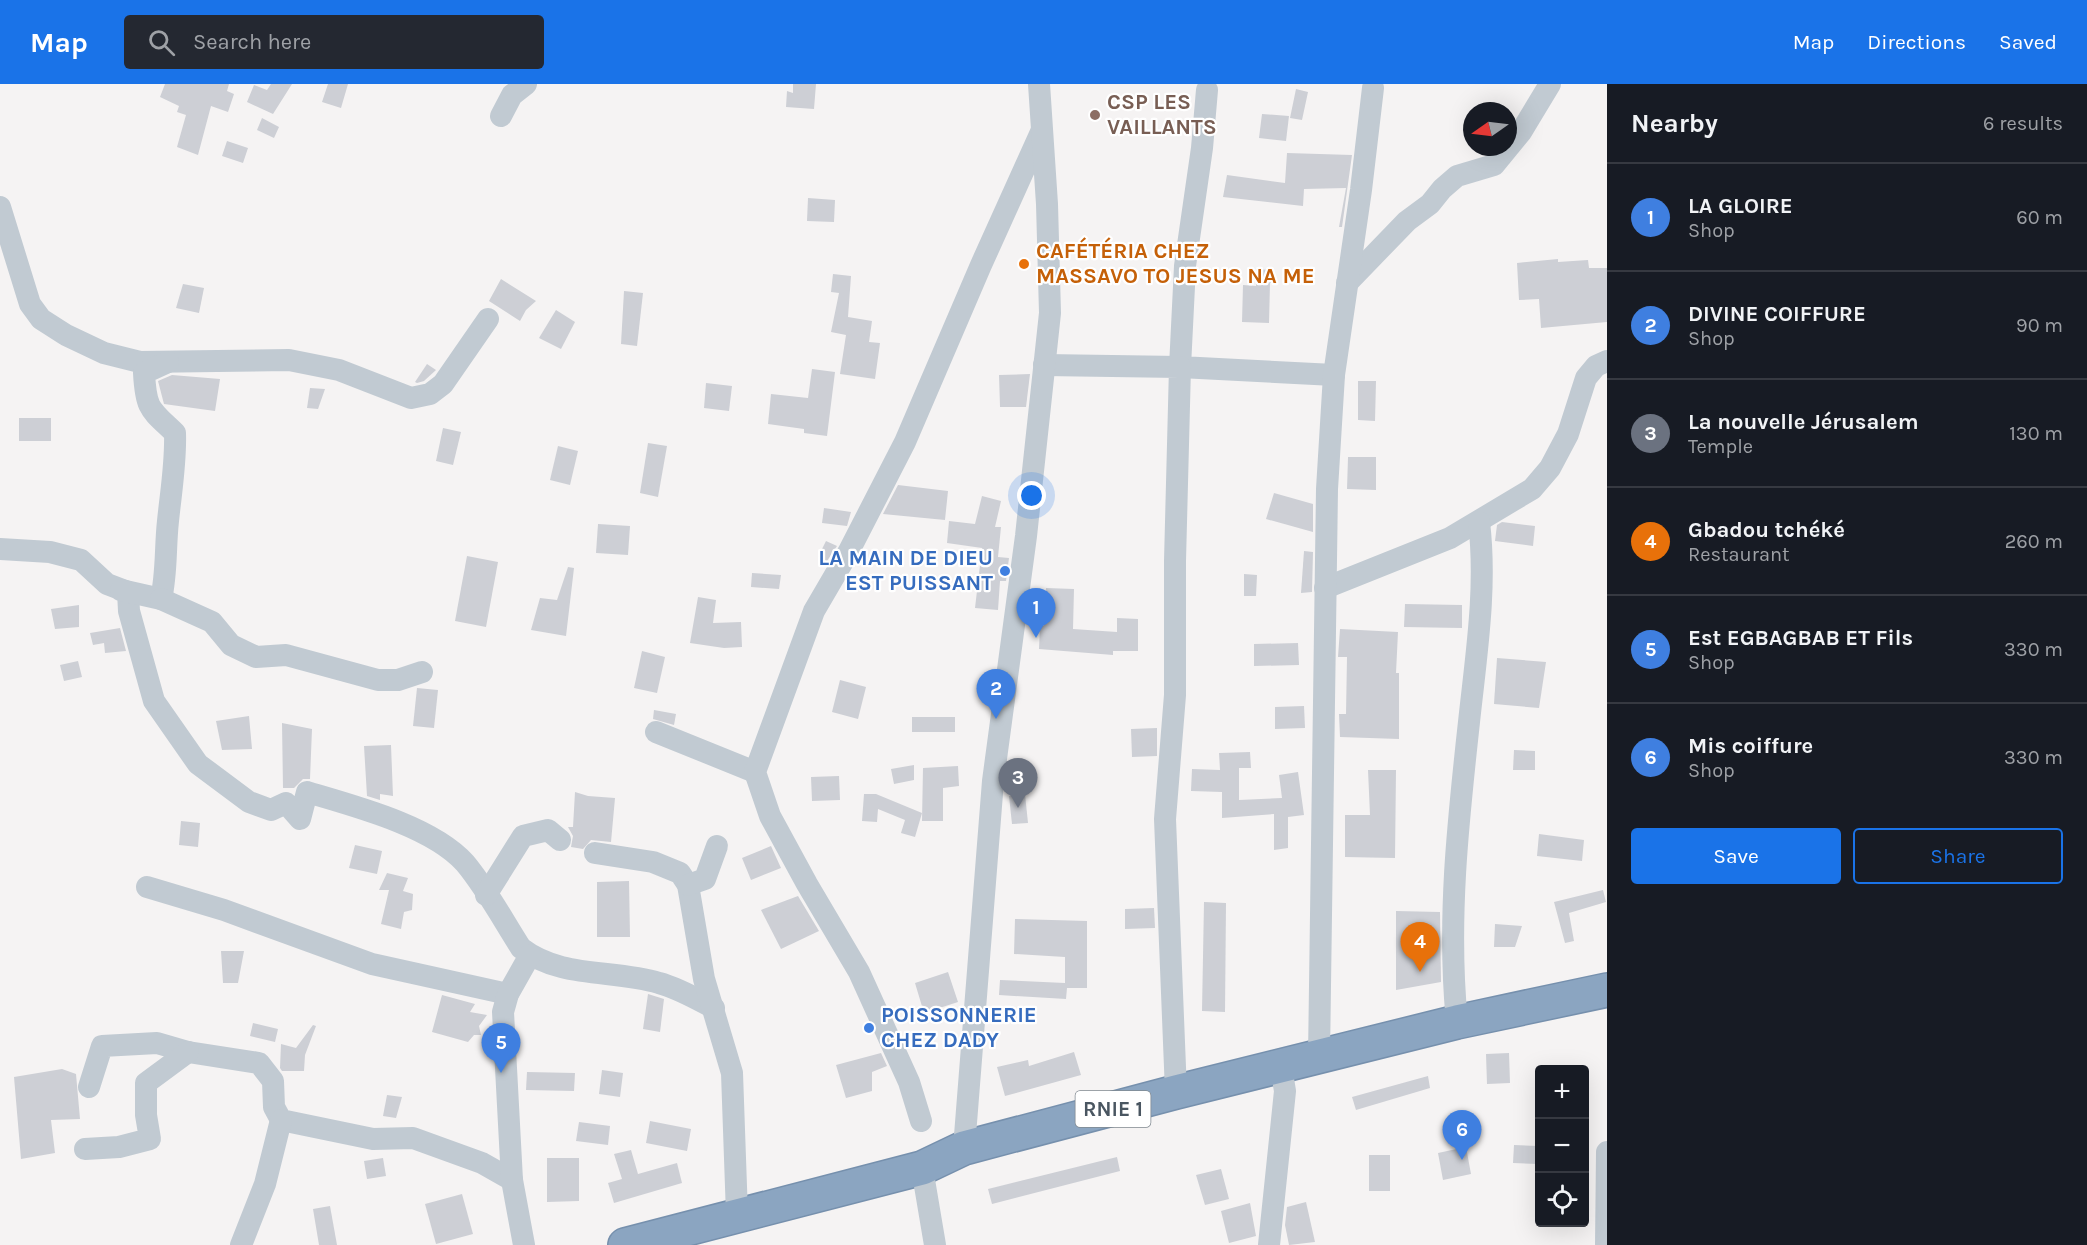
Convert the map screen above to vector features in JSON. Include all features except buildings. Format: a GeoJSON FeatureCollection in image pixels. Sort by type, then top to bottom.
{"type":"FeatureCollection","features":[{"type":"Feature","properties":{"kind":"highway","name":"RNIE 1"},"geometry":{"type":"LineString","coordinates":[[625,1245],[671,1239],[737,1215],[922,1168],[964,1148],[1176,1092],[1458,1022],[1607,990]]}},
{"type":"Feature","properties":{"kind":"street"},"geometry":{"type":"LineString","coordinates":[[501,116],[512,95],[526,84]]}},
{"type":"Feature","properties":{"kind":"street"},"geometry":{"type":"LineString","coordinates":[[964,1148],[993,781],[1026,536],[1050,313],[1047,204],[1039,84]]}},
{"type":"Feature","properties":{"kind":"street"},"geometry":{"type":"LineString","coordinates":[[1347,283],[1407,221],[1430,204],[1442,189],[1458,176],[1494,165],[1521,132],[1550,84]]}},
{"type":"Feature","properties":{"kind":"street"},"geometry":{"type":"LineString","coordinates":[[1319,1058],[1325,588],[1334,375],[1373,88]]}},
{"type":"Feature","properties":{"kind":"street"},"geometry":{"type":"LineString","coordinates":[[1176,1092],[1165,819],[1175,695],[1175,561],[1185,266],[1202,148],[1207,90]]}},
{"type":"Feature","properties":{"kind":"street"},"geometry":{"type":"LineString","coordinates":[[921,1121],[909,1082],[859,972],[770,816],[755,772],[814,611],[849,551],[905,442],[1041,132]]}},
{"type":"Feature","properties":{"kind":"street"},"geometry":{"type":"LineString","coordinates":[[0,207],[30,304],[41,319],[66,335],[104,353],[140,362],[289,360],[339,370],[411,398],[430,394],[444,384],[488,319]]}},
{"type":"Feature","properties":{"kind":"street"},"geometry":{"type":"LineString","coordinates":[[161,599],[166,576],[168,517],[176,463],[175,433],[152,413],[145,393],[144,373],[173,361]]}},
{"type":"Feature","properties":{"kind":"street"},"geometry":{"type":"LineString","coordinates":[[1325,588],[1450,538],[1532,489],[1550,468],[1568,434],[1586,378],[1596,366],[1607,361]]}},
{"type":"Feature","properties":{"kind":"street"},"geometry":{"type":"LineString","coordinates":[[1044,365],[1180,367],[1334,375]]}},
{"type":"Feature","properties":{"kind":"street"},"geometry":{"type":"LineString","coordinates":[[1458,1022],[1453,976],[1453,907],[1458,821],[1483,572],[1479,522]]}},
{"type":"Feature","properties":{"kind":"street"},"geometry":{"type":"LineString","coordinates":[[0,549],[50,552],[81,560],[107,584],[129,592],[129,611],[154,701],[198,764],[249,802],[271,810],[286,803],[300,819],[307,792],[371,812],[440,842],[464,863],[521,948],[530,955],[585,973],[661,983],[714,1008]]}},
{"type":"Feature","properties":{"kind":"street"},"geometry":{"type":"LineString","coordinates":[[121,590],[161,599],[212,622],[231,645],[256,657],[286,656],[378,680],[399,680],[422,672]]}},
{"type":"Feature","properties":{"kind":"street"},"geometry":{"type":"LineString","coordinates":[[656,732],[755,772]]}},
{"type":"Feature","properties":{"kind":"street"},"geometry":{"type":"LineString","coordinates":[[486,895],[524,836],[548,830],[560,840]]}},
{"type":"Feature","properties":{"kind":"street"},"geometry":{"type":"LineString","coordinates":[[688,885],[705,879],[717,846]]}},
{"type":"Feature","properties":{"kind":"street"},"geometry":{"type":"LineString","coordinates":[[595,853],[653,862],[680,873],[688,885],[704,979],[732,1073],[737,1215]]}},
{"type":"Feature","properties":{"kind":"street"},"geometry":{"type":"LineString","coordinates":[[147,887],[224,910],[372,964],[508,994]]}},
{"type":"Feature","properties":{"kind":"street"},"geometry":{"type":"LineString","coordinates":[[524,1245],[512,1180],[503,1011],[508,994],[530,955]]}},
{"type":"Feature","properties":{"kind":"street"},"geometry":{"type":"LineString","coordinates":[[90,1087],[102,1046],[157,1043],[188,1052],[259,1063],[273,1081],[274,1107],[281,1120],[265,1184],[241,1245]]}},
{"type":"Feature","properties":{"kind":"street"},"geometry":{"type":"LineString","coordinates":[[85,1149],[119,1147],[150,1139],[146,1115],[147,1083],[188,1052]]}},
{"type":"Feature","properties":{"kind":"street"},"geometry":{"type":"LineString","coordinates":[[1269,1245],[1285,1091],[1281,1067]]}},
{"type":"Feature","properties":{"kind":"street"},"geometry":{"type":"LineString","coordinates":[[281,1120],[373,1139],[413,1138],[482,1163],[512,1180]]}},
{"type":"Feature","properties":{"kind":"street"},"geometry":{"type":"LineString","coordinates":[[1605,1245],[1607,1152]]}},
{"type":"Feature","properties":{"kind":"street"},"geometry":{"type":"LineString","coordinates":[[922,1168],[935,1245]]}},
{"type":"Feature","properties":{"kind":"place","name":"CSP LES VAILLANTS"},"geometry":{"type":"Point","coordinates":[1095,115]}},
{"type":"Feature","properties":{"kind":"place","name":"CAFÉTÉRIA CHEZ MASSAVO TO JESUS NA ME"},"geometry":{"type":"Point","coordinates":[1024,264]}},
{"type":"Feature","properties":{"kind":"place","name":"LA MAIN DE DIEU EST PUISSANT"},"geometry":{"type":"Point","coordinates":[1005,571]}},
{"type":"Feature","properties":{"kind":"place","name":"LA GLOIRE"},"geometry":{"type":"Point","coordinates":[1036,638]}},
{"type":"Feature","properties":{"kind":"place","name":"DIVINE COIFFURE"},"geometry":{"type":"Point","coordinates":[996,719]}},
{"type":"Feature","properties":{"kind":"place","name":"La nouvelle Jérusalem"},"geometry":{"type":"Point","coordinates":[1018,808]}},
{"type":"Feature","properties":{"kind":"place","name":"Gbadou tchéké"},"geometry":{"type":"Point","coordinates":[1420,972]}},
{"type":"Feature","properties":{"kind":"place","name":"POISSONNERIE CHEZ DADY"},"geometry":{"type":"Point","coordinates":[869,1028]}},
{"type":"Feature","properties":{"kind":"place","name":"Est EGBAGBAB ET Fils"},"geometry":{"type":"Point","coordinates":[501,1073]}},
{"type":"Feature","properties":{"kind":"place","name":"Mis coiffure"},"geometry":{"type":"Point","coordinates":[1462,1160]}}]}
